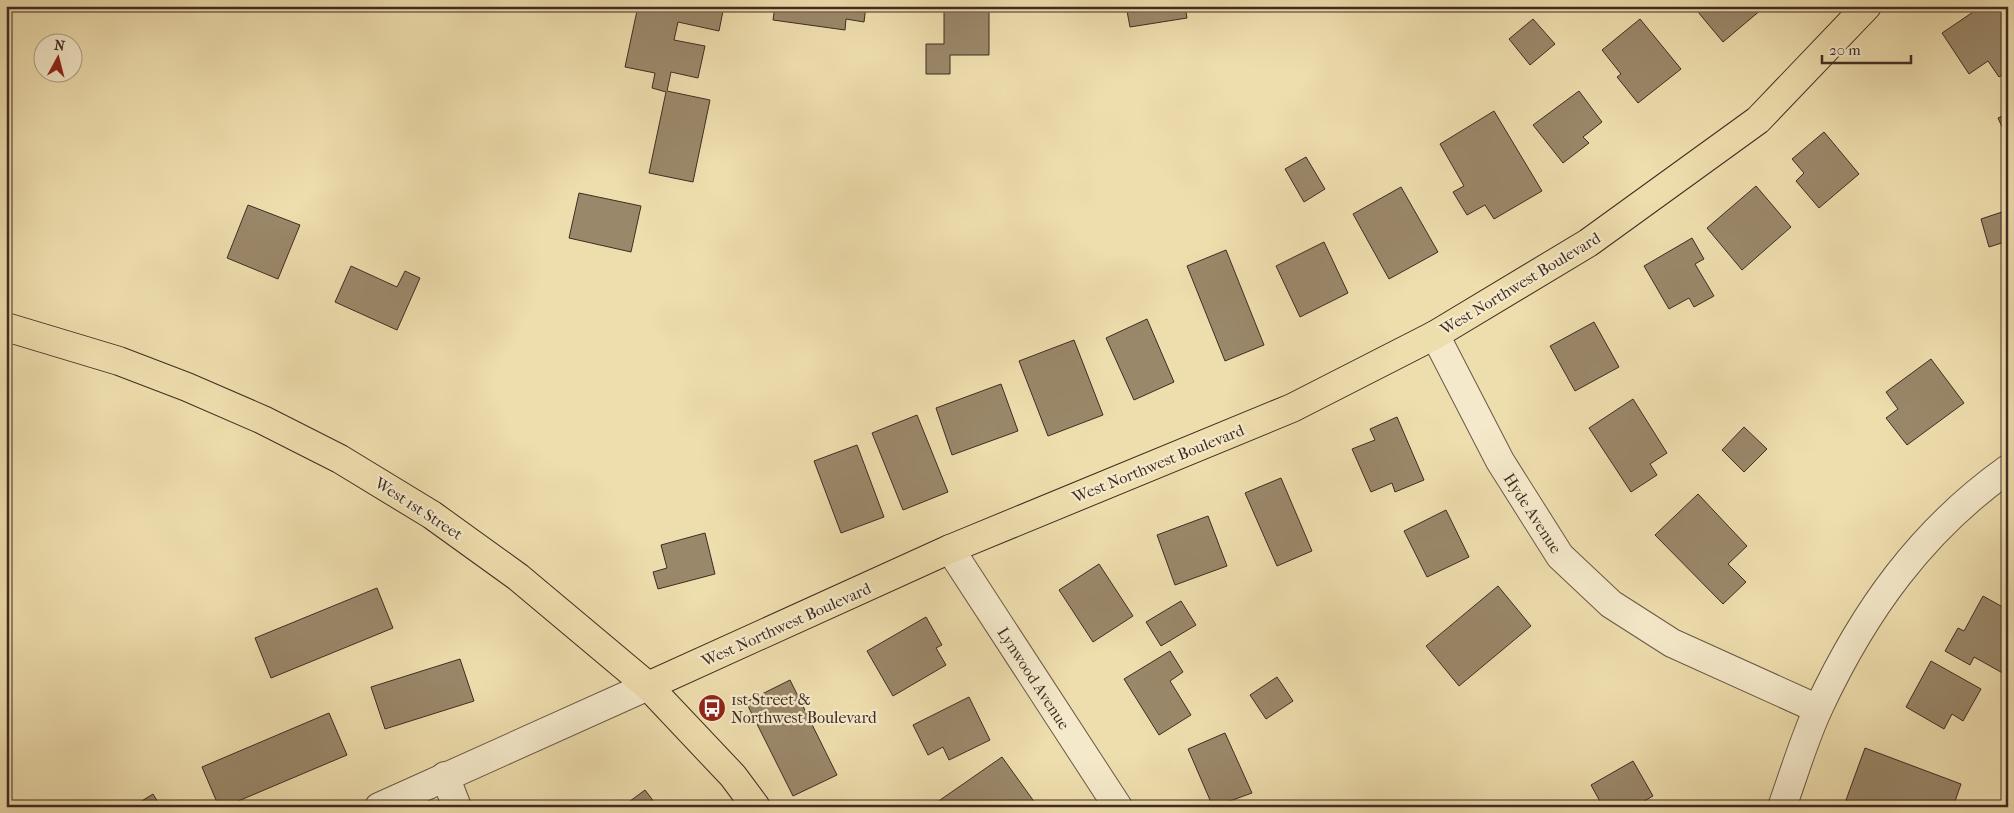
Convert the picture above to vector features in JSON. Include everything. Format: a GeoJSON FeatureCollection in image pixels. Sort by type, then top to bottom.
{"type":"FeatureCollection","features":[{"type":"Feature","properties":{"kind":"main road","name":"West Northwest Boulevard"},"geometry":{"type":"LineString","coordinates":[[648,686],[950,549],[1292,408],[1435,334],[1588,243],[1758,120],[1867,6]]}},
{"type":"Feature","properties":{"kind":"main road","name":"West 1st Street"},"geometry":{"type":"LineString","coordinates":[[6,327],[119,361],[187,386],[262,420],[340,459],[432,515],[518,577],[648,686],[733,776],[756,807]]}},
{"type":"Feature","properties":{"kind":"street","name":"Hyde Avenue"},"geometry":{"type":"LineString","coordinates":[[1435,334],[1500,461],[1560,556],[1611,604],[1672,643],[1818,709]]}},
{"type":"Feature","properties":{"kind":"street"},"geometry":{"type":"LineString","coordinates":[[1782,807],[1818,709],[1847,651],[1882,594],[1945,519],[1982,487],[2008,469]]}},
{"type":"Feature","properties":{"kind":"street","name":"Lynwood Avenue"},"geometry":{"type":"LineString","coordinates":[[950,549],[1118,807]]}},
{"type":"Feature","properties":{"kind":"street","name":"West Northwest Boulevard"},"geometry":{"type":"LineString","coordinates":[[379,807],[648,686]]}},
{"type":"Feature","properties":{"kind":"street"},"geometry":{"type":"LineString","coordinates":[[445,776],[457,807]]}},
{"type":"Feature","properties":{"kind":"building"},"geometry":{"type":"Polygon","coordinates":[[[638,6],[724,6],[719,31],[678,22],[674,40],[705,46],[698,78],[671,72],[667,91],[710,100],[693,182],[649,173],[666,92],[652,88],[655,73],[625,67],[638,6]]]}},
{"type":"Feature","properties":{"kind":"building"},"geometry":{"type":"Polygon","coordinates":[[[775,6],[866,6],[864,22],[846,19],[845,30],[773,20],[775,6]]]}},
{"type":"Feature","properties":{"kind":"building"},"geometry":{"type":"Polygon","coordinates":[[[944,6],[989,6],[989,55],[950,55],[950,74],[926,74],[926,44],[944,44],[944,6]]]}},
{"type":"Feature","properties":{"kind":"building"},"geometry":{"type":"Polygon","coordinates":[[[1126,6],[1185,6],[1187,18],[1130,27],[1126,6]]]}},
{"type":"Feature","properties":{"kind":"building"},"geometry":{"type":"Polygon","coordinates":[[[1693,6],[1760,6],[1762,9],[1723,42],[1693,6]]]}},
{"type":"Feature","properties":{"kind":"building"},"geometry":{"type":"Polygon","coordinates":[[[1982,6],[2005,6],[2008,11],[2008,71],[1999,77],[1988,61],[1969,74],[1942,33],[1982,6]]]}},
{"type":"Feature","properties":{"kind":"building"},"geometry":{"type":"Polygon","coordinates":[[[1533,19],[1555,44],[1530,65],[1509,39],[1533,19]]]}},
{"type":"Feature","properties":{"kind":"building"},"geometry":{"type":"Polygon","coordinates":[[[1640,19],[1681,69],[1638,103],[1617,77],[1621,74],[1602,50],[1640,19]]]}},
{"type":"Feature","properties":{"kind":"building"},"geometry":{"type":"Polygon","coordinates":[[[1579,91],[1602,122],[1583,137],[1589,143],[1563,163],[1533,125],[1579,91]]]}},
{"type":"Feature","properties":{"kind":"building"},"geometry":{"type":"Polygon","coordinates":[[[1494,111],[1542,191],[1494,219],[1485,205],[1467,215],[1453,192],[1464,186],[1440,144],[1494,111]]]}},
{"type":"Feature","properties":{"kind":"building"},"geometry":{"type":"Polygon","coordinates":[[[2008,113],[2008,140],[1998,118],[2008,113]]]}},
{"type":"Feature","properties":{"kind":"building"},"geometry":{"type":"Polygon","coordinates":[[[1824,132],[1859,174],[1819,208],[1796,181],[1804,173],[1792,159],[1824,132]]]}},
{"type":"Feature","properties":{"kind":"building"},"geometry":{"type":"Polygon","coordinates":[[[1306,157],[1325,189],[1304,202],[1285,169],[1306,157]]]}},
{"type":"Feature","properties":{"kind":"building"},"geometry":{"type":"Polygon","coordinates":[[[1756,186],[1791,227],[1742,270],[1707,228],[1756,186]]]}},
{"type":"Feature","properties":{"kind":"building"},"geometry":{"type":"Polygon","coordinates":[[[1401,187],[1438,252],[1389,279],[1353,214],[1401,187]]]}},
{"type":"Feature","properties":{"kind":"building"},"geometry":{"type":"Polygon","coordinates":[[[579,193],[641,206],[631,252],[569,238],[579,193]]]}},
{"type":"Feature","properties":{"kind":"building"},"geometry":{"type":"Polygon","coordinates":[[[248,205],[300,225],[278,279],[227,258],[248,205]]]}},
{"type":"Feature","properties":{"kind":"building"},"geometry":{"type":"Polygon","coordinates":[[[2008,210],[2008,241],[1989,247],[1981,219],[2008,210]]]}},
{"type":"Feature","properties":{"kind":"building"},"geometry":{"type":"Polygon","coordinates":[[[1692,238],[1704,259],[1695,264],[1714,296],[1694,307],[1689,298],[1669,309],[1644,266],[1692,238]]]}},
{"type":"Feature","properties":{"kind":"building"},"geometry":{"type":"Polygon","coordinates":[[[1324,242],[1348,293],[1300,317],[1276,266],[1324,242]]]}},
{"type":"Feature","properties":{"kind":"building"},"geometry":{"type":"Polygon","coordinates":[[[1226,250],[1264,345],[1225,361],[1187,266],[1226,250]]]}},
{"type":"Feature","properties":{"kind":"building"},"geometry":{"type":"Polygon","coordinates":[[[351,266],[397,287],[405,271],[420,278],[397,330],[335,302],[351,266]]]}},
{"type":"Feature","properties":{"kind":"building"},"geometry":{"type":"Polygon","coordinates":[[[1147,319],[1174,382],[1134,400],[1106,338],[1147,319]]]}},
{"type":"Feature","properties":{"kind":"building"},"geometry":{"type":"Polygon","coordinates":[[[1594,322],[1619,367],[1575,391],[1550,346],[1594,322]]]}},
{"type":"Feature","properties":{"kind":"building"},"geometry":{"type":"Polygon","coordinates":[[[1074,340],[1103,415],[1048,436],[1019,361],[1074,340]]]}},
{"type":"Feature","properties":{"kind":"building"},"geometry":{"type":"Polygon","coordinates":[[[1931,359],[1964,403],[1907,445],[1886,418],[1898,409],[1886,392],[1931,359]]]}},
{"type":"Feature","properties":{"kind":"building"},"geometry":{"type":"Polygon","coordinates":[[[1001,384],[1018,431],[952,455],[936,408],[1001,384]]]}},
{"type":"Feature","properties":{"kind":"building"},"geometry":{"type":"Polygon","coordinates":[[[1633,399],[1667,453],[1650,464],[1657,475],[1631,492],[1589,428],[1633,399]]]}},
{"type":"Feature","properties":{"kind":"building"},"geometry":{"type":"Polygon","coordinates":[[[917,415],[948,492],[903,510],[872,433],[917,415]]]}},
{"type":"Feature","properties":{"kind":"building"},"geometry":{"type":"Polygon","coordinates":[[[1397,417],[1424,480],[1395,492],[1392,483],[1371,492],[1352,449],[1375,440],[1370,429],[1397,417]]]}},
{"type":"Feature","properties":{"kind":"building"},"geometry":{"type":"Polygon","coordinates":[[[1744,427],[1767,449],[1744,472],[1722,450],[1744,427]]]}},
{"type":"Feature","properties":{"kind":"building"},"geometry":{"type":"Polygon","coordinates":[[[857,445],[884,517],[841,533],[814,461],[857,445]]]}},
{"type":"Feature","properties":{"kind":"building"},"geometry":{"type":"Polygon","coordinates":[[[1281,478],[1312,551],[1277,566],[1245,493],[1281,478]]]}},
{"type":"Feature","properties":{"kind":"building"},"geometry":{"type":"Polygon","coordinates":[[[1698,494],[1747,546],[1728,564],[1746,582],[1723,604],[1655,535],[1698,494]]]}},
{"type":"Feature","properties":{"kind":"building"},"geometry":{"type":"Polygon","coordinates":[[[1446,510],[1469,557],[1427,577],[1404,531],[1446,510]]]}},
{"type":"Feature","properties":{"kind":"building"},"geometry":{"type":"Polygon","coordinates":[[[1208,516],[1227,566],[1175,585],[1157,535],[1208,516]]]}},
{"type":"Feature","properties":{"kind":"building"},"geometry":{"type":"Polygon","coordinates":[[[705,533],[715,574],[658,589],[653,572],[667,568],[661,545],[705,533]]]}},
{"type":"Feature","properties":{"kind":"building"},"geometry":{"type":"Polygon","coordinates":[[[1099,564],[1133,616],[1093,642],[1059,590],[1099,564]]]}},
{"type":"Feature","properties":{"kind":"building"},"geometry":{"type":"Polygon","coordinates":[[[1498,586],[1531,626],[1459,686],[1426,646],[1498,586]]]}},
{"type":"Feature","properties":{"kind":"building"},"geometry":{"type":"Polygon","coordinates":[[[377,588],[393,628],[271,678],[255,638],[377,588]]]}},
{"type":"Feature","properties":{"kind":"building"},"geometry":{"type":"Polygon","coordinates":[[[1983,596],[2008,610],[2008,676],[1974,657],[1970,665],[1945,651],[1958,628],[1964,631],[1983,596]]]}},
{"type":"Feature","properties":{"kind":"building"},"geometry":{"type":"Polygon","coordinates":[[[1181,601],[1196,625],[1161,646],[1146,622],[1181,601]]]}},
{"type":"Feature","properties":{"kind":"building"},"geometry":{"type":"Polygon","coordinates":[[[926,617],[942,645],[936,648],[946,665],[893,696],[867,651],[926,617]]]}},
{"type":"Feature","properties":{"kind":"building"},"geometry":{"type":"Polygon","coordinates":[[[1170,651],[1183,672],[1170,681],[1191,715],[1159,735],[1124,679],[1170,651]]]}},
{"type":"Feature","properties":{"kind":"building"},"geometry":{"type":"Polygon","coordinates":[[[460,659],[474,701],[385,729],[371,687],[460,659]]]}},
{"type":"Feature","properties":{"kind":"building"},"geometry":{"type":"Polygon","coordinates":[[[1931,661],[1981,689],[1963,721],[1952,714],[1944,729],[1906,707],[1931,661]]]}},
{"type":"Feature","properties":{"kind":"building"},"geometry":{"type":"Polygon","coordinates":[[[1277,677],[1293,701],[1266,719],[1250,695],[1277,677]]]}},
{"type":"Feature","properties":{"kind":"building"},"geometry":{"type":"Polygon","coordinates":[[[790,680],[837,775],[793,796],[746,702],[790,680]]]}},
{"type":"Feature","properties":{"kind":"building"},"geometry":{"type":"Polygon","coordinates":[[[969,697],[990,740],[949,760],[943,747],[928,755],[913,725],[969,697]]]}},
{"type":"Feature","properties":{"kind":"building"},"geometry":{"type":"Polygon","coordinates":[[[329,713],[347,755],[224,807],[219,807],[202,767],[329,713]]]}},
{"type":"Feature","properties":{"kind":"building"},"geometry":{"type":"Polygon","coordinates":[[[1225,733],[1252,793],[1213,807],[1188,749],[1225,733]]]}},
{"type":"Feature","properties":{"kind":"building"},"geometry":{"type":"Polygon","coordinates":[[[1865,748],[1961,784],[1953,807],[1864,807],[1846,800],[1865,748]]]}},
{"type":"Feature","properties":{"kind":"building"},"geometry":{"type":"Polygon","coordinates":[[[1002,757],[1038,807],[930,807],[1002,757]]]}},
{"type":"Feature","properties":{"kind":"building"},"geometry":{"type":"Polygon","coordinates":[[[1633,761],[1653,796],[1634,807],[1603,807],[1591,785],[1633,761]]]}},
{"type":"Feature","properties":{"kind":"building"},"geometry":{"type":"Polygon","coordinates":[[[645,790],[658,807],[622,807],[645,790]]]}},
{"type":"Feature","properties":{"kind":"building"},"geometry":{"type":"Polygon","coordinates":[[[153,794],[161,807],[132,807],[153,794]]]}},
{"type":"Feature","properties":{"kind":"place","name":"1st Street & Northwest Boulevard"},"geometry":{"type":"Point","coordinates":[712,708]}}]}
